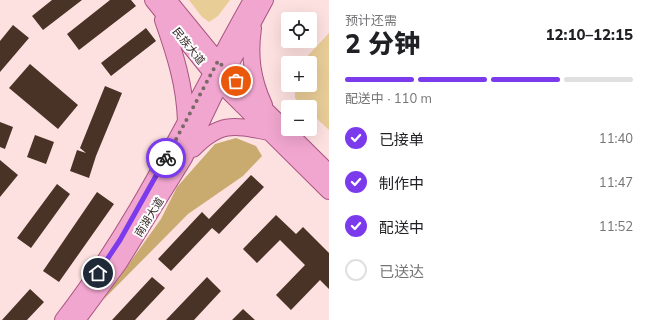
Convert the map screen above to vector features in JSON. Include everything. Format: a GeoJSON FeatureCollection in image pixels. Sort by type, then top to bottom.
{"type":"FeatureCollection","features":[{"type":"Feature","properties":{"kind":"main road","name":"南湖大道"},"geometry":{"type":"LineString","coordinates":[[77,320],[119,263],[184,158],[219,72],[252,0]]}},
{"type":"Feature","properties":{"kind":"main road","name":"南湖大道"},"geometry":{"type":"LineString","coordinates":[[63,320],[120,240],[186,122],[254,20],[265,0]]}},
{"type":"Feature","properties":{"kind":"main road","name":"民族大道"},"geometry":{"type":"LineString","coordinates":[[160,3],[269,132],[329,191]]}},
{"type":"Feature","properties":{"kind":"main road"},"geometry":{"type":"LineString","coordinates":[[160,3],[183,83],[186,122]]}},
{"type":"Feature","properties":{"kind":"main road"},"geometry":{"type":"LineString","coordinates":[[254,20],[251,53],[252,65],[258,93],[267,111]]}},
{"type":"Feature","properties":{"kind":"main road","name":"民族大道"},"geometry":{"type":"LineString","coordinates":[[219,72],[267,111],[329,173]]}},
{"type":"Feature","properties":{"kind":"main road"},"geometry":{"type":"LineString","coordinates":[[184,158],[208,134],[219,128],[236,126],[269,132]]}},
{"type":"Feature","properties":{"kind":"shaded area"},"geometry":{"type":"Polygon","coordinates":[[[189,0],[230,0],[218,16],[209,22],[202,17],[189,0]]]}},
{"type":"Feature","properties":{"kind":"shaded area"},"geometry":{"type":"Polygon","coordinates":[[[329,33],[329,130],[317,119],[317,100],[297,100],[295,98],[295,92],[317,92],[317,56],[308,56],[315,48],[317,48],[317,46],[329,33]]]}},
{"type":"Feature","properties":{"kind":"shaded area"},"geometry":{"type":"Polygon","coordinates":[[[236,138],[256,146],[262,156],[243,176],[188,214],[103,300],[161,219],[177,187],[215,144],[236,138]]]}},
{"type":"Feature","properties":{"kind":"building"},"geometry":{"type":"Polygon","coordinates":[[[52,0],[82,0],[43,30],[32,16],[52,0]]]}},
{"type":"Feature","properties":{"kind":"building"},"geometry":{"type":"Polygon","coordinates":[[[110,0],[131,0],[136,6],[79,50],[67,34],[110,0]]]}},
{"type":"Feature","properties":{"kind":"building"},"geometry":{"type":"Polygon","coordinates":[[[13,25],[29,38],[0,72],[0,41],[13,25]]]}},
{"type":"Feature","properties":{"kind":"building"},"geometry":{"type":"Polygon","coordinates":[[[146,28],[156,41],[111,76],[101,63],[146,28]]]}},
{"type":"Feature","properties":{"kind":"building"},"geometry":{"type":"Polygon","coordinates":[[[30,64],[78,105],[58,129],[9,88],[30,64]]]}},
{"type":"Feature","properties":{"kind":"building"},"geometry":{"type":"Polygon","coordinates":[[[105,86],[122,93],[96,156],[89,178],[70,171],[77,150],[86,153],[80,148],[105,86]]]}},
{"type":"Feature","properties":{"kind":"building"},"geometry":{"type":"Polygon","coordinates":[[[0,122],[13,127],[5,149],[0,147],[0,122]]]}},
{"type":"Feature","properties":{"kind":"building"},"geometry":{"type":"Polygon","coordinates":[[[35,135],[54,142],[46,164],[27,157],[35,135]]]}},
{"type":"Feature","properties":{"kind":"building"},"geometry":{"type":"Polygon","coordinates":[[[0,160],[18,175],[0,197],[0,160]]]}},
{"type":"Feature","properties":{"kind":"building"},"geometry":{"type":"Polygon","coordinates":[[[251,175],[264,187],[219,234],[212,228],[171,271],[158,259],[202,212],[209,219],[251,175]]]}},
{"type":"Feature","properties":{"kind":"building"},"geometry":{"type":"Polygon","coordinates":[[[57,184],[70,194],[31,248],[17,238],[57,184]]]}},
{"type":"Feature","properties":{"kind":"building"},"geometry":{"type":"Polygon","coordinates":[[[97,192],[114,204],[59,282],[43,271],[97,192]]]}},
{"type":"Feature","properties":{"kind":"building"},"geometry":{"type":"Polygon","coordinates":[[[276,215],[296,234],[303,227],[329,253],[329,289],[320,280],[291,310],[276,295],[305,265],[280,240],[257,263],[243,249],[276,215]]]}},
{"type":"Feature","properties":{"kind":"building"},"geometry":{"type":"Polygon","coordinates":[[[152,277],[165,288],[135,320],[112,320],[152,277]]]}},
{"type":"Feature","properties":{"kind":"building"},"geometry":{"type":"Polygon","coordinates":[[[207,277],[221,291],[194,320],[166,320],[207,277]]]}},
{"type":"Feature","properties":{"kind":"building"},"geometry":{"type":"Polygon","coordinates":[[[30,289],[44,302],[27,320],[2,320],[30,289]]]}},
{"type":"Feature","properties":{"kind":"building"},"geometry":{"type":"Polygon","coordinates":[[[243,309],[255,320],[232,320],[243,309]]]}},
{"type":"Feature","properties":{"kind":"way so far"},"geometry":{"type":"LineString","coordinates":[[166,158],[218,61],[236,81]]}},
{"type":"Feature","properties":{"kind":"route"},"geometry":{"type":"LineString","coordinates":[[98,273],[120,240],[166,158]]}}]}
